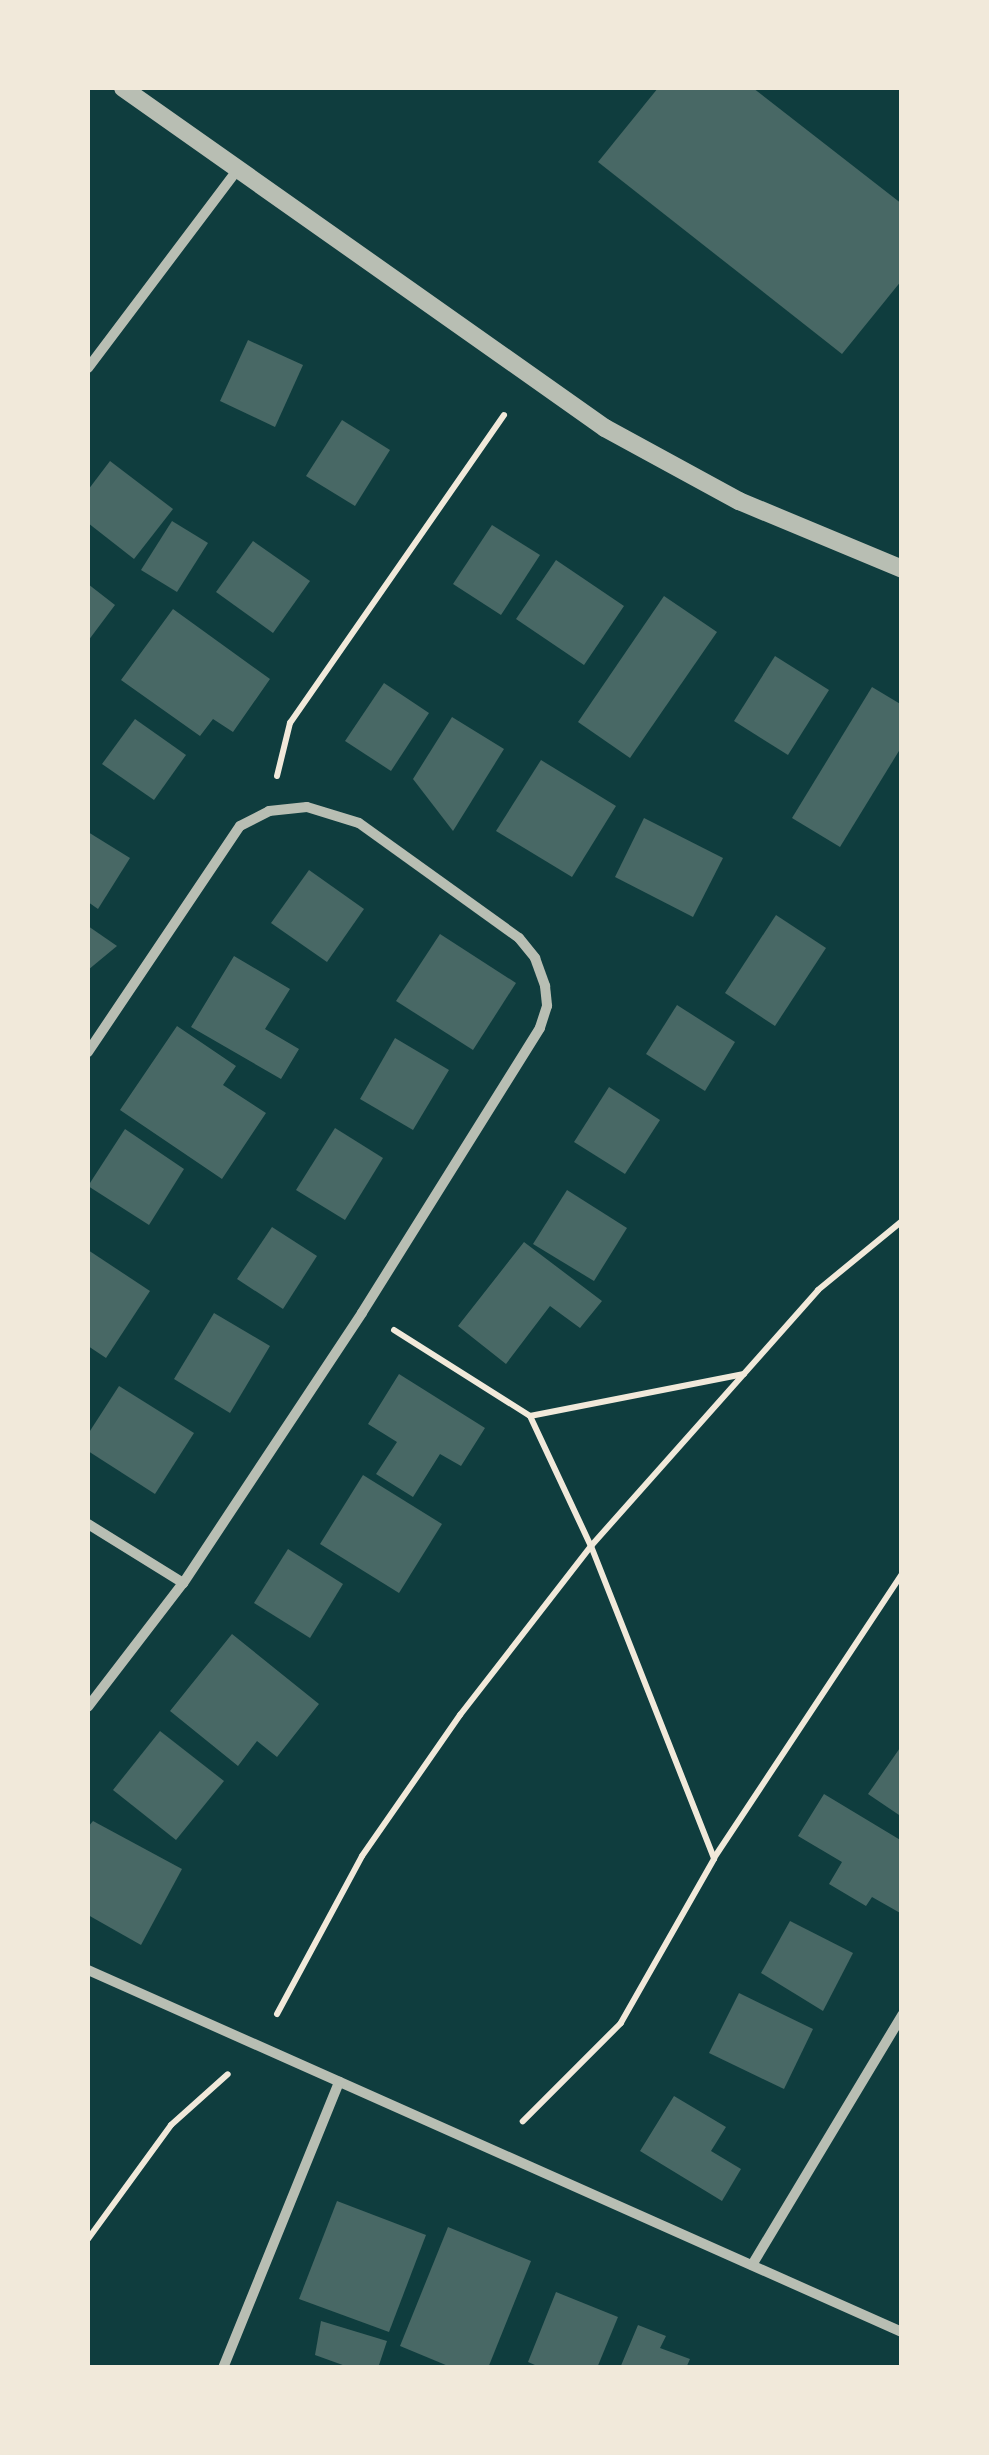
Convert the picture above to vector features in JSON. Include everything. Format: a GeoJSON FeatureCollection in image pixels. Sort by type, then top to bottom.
{"type":"FeatureCollection","features":[{"type":"Feature","properties":{"kind":"street"},"geometry":{"type":"LineString","coordinates":[[123,88],[605,428],[739,500],[902,569]]}},
{"type":"Feature","properties":{"kind":"street"},"geometry":{"type":"LineString","coordinates":[[88,368],[236,170]]}},
{"type":"Feature","properties":{"kind":"street"},"geometry":{"type":"LineString","coordinates":[[88,1052],[240,826],[269,811],[307,807],[359,823],[520,938],[535,958],[545,986],[547,1006],[540,1028],[362,1313],[183,1582],[88,1707]]}},
{"type":"Feature","properties":{"kind":"street"},"geometry":{"type":"LineString","coordinates":[[88,1524],[183,1582]]}},
{"type":"Feature","properties":{"kind":"street"},"geometry":{"type":"LineString","coordinates":[[88,1970],[902,2332]]}},
{"type":"Feature","properties":{"kind":"street"},"geometry":{"type":"LineString","coordinates":[[752,2265],[902,2015]]}},
{"type":"Feature","properties":{"kind":"street"},"geometry":{"type":"LineString","coordinates":[[223,2368],[339,2082]]}},
{"type":"Feature","properties":{"kind":"path"},"geometry":{"type":"LineString","coordinates":[[269,811],[290,724],[504,415]]}},
{"type":"Feature","properties":{"kind":"path"},"geometry":{"type":"LineString","coordinates":[[88,2240],[171,2125],[259,2046],[362,1856],[460,1715],[591,1546],[818,1290],[902,1220]]}},
{"type":"Feature","properties":{"kind":"path"},"geometry":{"type":"LineString","coordinates":[[362,1313],[530,1416],[591,1546],[714,1859]]}},
{"type":"Feature","properties":{"kind":"path"},"geometry":{"type":"LineString","coordinates":[[530,1416],[744,1374]]}},
{"type":"Feature","properties":{"kind":"path"},"geometry":{"type":"LineString","coordinates":[[493,2151],[622,2023],[714,1859],[902,1574]]}},
{"type":"Feature","properties":{"kind":"building"},"geometry":{"type":"Polygon","coordinates":[[[658,88],[753,88],[902,204],[902,280],[842,354],[598,162],[658,88]]]}},
{"type":"Feature","properties":{"kind":"building"},"geometry":{"type":"Polygon","coordinates":[[[248,340],[303,365],[275,427],[220,401],[248,340]]]}},
{"type":"Feature","properties":{"kind":"building"},"geometry":{"type":"Polygon","coordinates":[[[342,420],[390,450],[355,506],[306,476],[342,420]]]}},
{"type":"Feature","properties":{"kind":"building"},"geometry":{"type":"Polygon","coordinates":[[[110,461],[173,509],[134,559],[88,523],[88,490],[110,461]]]}},
{"type":"Feature","properties":{"kind":"building"},"geometry":{"type":"Polygon","coordinates":[[[172,521],[208,543],[177,592],[141,570],[172,521]]]}},
{"type":"Feature","properties":{"kind":"building"},"geometry":{"type":"Polygon","coordinates":[[[492,525],[540,555],[501,615],[453,584],[492,525]]]}},
{"type":"Feature","properties":{"kind":"building"},"geometry":{"type":"Polygon","coordinates":[[[253,541],[310,581],[273,633],[216,592],[253,541]]]}},
{"type":"Feature","properties":{"kind":"building"},"geometry":{"type":"Polygon","coordinates":[[[556,560],[624,606],[584,665],[516,619],[556,560]]]}},
{"type":"Feature","properties":{"kind":"building"},"geometry":{"type":"Polygon","coordinates":[[[88,584],[115,605],[88,641],[88,584]]]}},
{"type":"Feature","properties":{"kind":"building"},"geometry":{"type":"Polygon","coordinates":[[[664,596],[717,632],[630,758],[578,722],[664,596]]]}},
{"type":"Feature","properties":{"kind":"building"},"geometry":{"type":"Polygon","coordinates":[[[173,609],[270,679],[233,732],[213,719],[200,736],[121,680],[173,609]]]}},
{"type":"Feature","properties":{"kind":"building"},"geometry":{"type":"Polygon","coordinates":[[[775,656],[829,690],[788,755],[734,721],[775,656]]]}},
{"type":"Feature","properties":{"kind":"building"},"geometry":{"type":"Polygon","coordinates":[[[384,683],[429,713],[391,771],[345,741],[384,683]]]}},
{"type":"Feature","properties":{"kind":"building"},"geometry":{"type":"Polygon","coordinates":[[[872,687],[902,705],[902,746],[840,847],[792,818],[872,687]]]}},
{"type":"Feature","properties":{"kind":"building"},"geometry":{"type":"Polygon","coordinates":[[[452,717],[504,749],[453,831],[413,779],[452,717]]]}},
{"type":"Feature","properties":{"kind":"building"},"geometry":{"type":"Polygon","coordinates":[[[135,719],[186,755],[154,800],[102,764],[135,719]]]}},
{"type":"Feature","properties":{"kind":"building"},"geometry":{"type":"Polygon","coordinates":[[[541,760],[616,806],[572,877],[496,831],[541,760]]]}},
{"type":"Feature","properties":{"kind":"building"},"geometry":{"type":"Polygon","coordinates":[[[644,818],[723,858],[693,917],[615,877],[644,818]]]}},
{"type":"Feature","properties":{"kind":"building"},"geometry":{"type":"Polygon","coordinates":[[[88,832],[130,858],[98,909],[88,902],[88,832]]]}},
{"type":"Feature","properties":{"kind":"building"},"geometry":{"type":"Polygon","coordinates":[[[309,870],[364,909],[327,962],[271,923],[309,870]]]}},
{"type":"Feature","properties":{"kind":"building"},"geometry":{"type":"Polygon","coordinates":[[[776,915],[826,948],[775,1026],[725,993],[776,915]]]}},
{"type":"Feature","properties":{"kind":"building"},"geometry":{"type":"Polygon","coordinates":[[[88,926],[117,946],[88,970],[88,926]]]}},
{"type":"Feature","properties":{"kind":"building"},"geometry":{"type":"Polygon","coordinates":[[[440,934],[516,983],[473,1050],[396,1001],[440,934]]]}},
{"type":"Feature","properties":{"kind":"building"},"geometry":{"type":"Polygon","coordinates":[[[234,956],[290,989],[265,1029],[299,1049],[281,1079],[191,1027],[234,956]]]}},
{"type":"Feature","properties":{"kind":"building"},"geometry":{"type":"Polygon","coordinates":[[[677,1005],[735,1042],[705,1091],[646,1054],[677,1005]]]}},
{"type":"Feature","properties":{"kind":"building"},"geometry":{"type":"Polygon","coordinates":[[[177,1026],[236,1066],[223,1085],[266,1113],[222,1179],[120,1110],[177,1026]]]}},
{"type":"Feature","properties":{"kind":"building"},"geometry":{"type":"Polygon","coordinates":[[[395,1038],[449,1070],[413,1130],[360,1099],[395,1038]]]}},
{"type":"Feature","properties":{"kind":"building"},"geometry":{"type":"Polygon","coordinates":[[[609,1087],[660,1120],[625,1174],[574,1142],[609,1087]]]}},
{"type":"Feature","properties":{"kind":"building"},"geometry":{"type":"Polygon","coordinates":[[[335,1128],[383,1158],[345,1220],[296,1190],[335,1128]]]}},
{"type":"Feature","properties":{"kind":"building"},"geometry":{"type":"Polygon","coordinates":[[[125,1129],[184,1169],[149,1225],[88,1186],[125,1129]]]}},
{"type":"Feature","properties":{"kind":"building"},"geometry":{"type":"Polygon","coordinates":[[[567,1190],[627,1228],[594,1281],[533,1244],[567,1190]]]}},
{"type":"Feature","properties":{"kind":"building"},"geometry":{"type":"Polygon","coordinates":[[[272,1227],[317,1256],[283,1309],[237,1279],[272,1227]]]}},
{"type":"Feature","properties":{"kind":"building"},"geometry":{"type":"Polygon","coordinates":[[[524,1242],[602,1301],[580,1328],[550,1306],[506,1364],[458,1326],[524,1242]]]}},
{"type":"Feature","properties":{"kind":"building"},"geometry":{"type":"Polygon","coordinates":[[[88,1250],[150,1291],[106,1358],[88,1346],[88,1250]]]}},
{"type":"Feature","properties":{"kind":"building"},"geometry":{"type":"Polygon","coordinates":[[[214,1313],[270,1346],[230,1413],[174,1379],[214,1313]]]}},
{"type":"Feature","properties":{"kind":"building"},"geometry":{"type":"Polygon","coordinates":[[[399,1374],[485,1428],[461,1466],[440,1454],[413,1497],[376,1474],[397,1442],[368,1424],[399,1374]]]}},
{"type":"Feature","properties":{"kind":"building"},"geometry":{"type":"Polygon","coordinates":[[[119,1386],[194,1433],[155,1494],[88,1451],[88,1434],[119,1386]]]}},
{"type":"Feature","properties":{"kind":"building"},"geometry":{"type":"Polygon","coordinates":[[[363,1475],[442,1524],[399,1593],[320,1544],[363,1475]]]}},
{"type":"Feature","properties":{"kind":"building"},"geometry":{"type":"Polygon","coordinates":[[[288,1549],[343,1584],[310,1638],[254,1603],[288,1549]]]}},
{"type":"Feature","properties":{"kind":"building"},"geometry":{"type":"Polygon","coordinates":[[[232,1634],[319,1704],[277,1757],[257,1741],[238,1766],[170,1711],[232,1634]]]}},
{"type":"Feature","properties":{"kind":"building"},"geometry":{"type":"Polygon","coordinates":[[[160,1731],[224,1781],[176,1840],[113,1790],[160,1731]]]}},
{"type":"Feature","properties":{"kind":"building"},"geometry":{"type":"Polygon","coordinates":[[[902,1745],[902,1817],[868,1794],[902,1745]]]}},
{"type":"Feature","properties":{"kind":"building"},"geometry":{"type":"Polygon","coordinates":[[[824,1794],[902,1841],[902,1914],[872,1897],[866,1906],[829,1884],[842,1862],[798,1836],[824,1794]]]}},
{"type":"Feature","properties":{"kind":"building"},"geometry":{"type":"Polygon","coordinates":[[[93,1821],[182,1869],[141,1945],[88,1915],[88,1827],[93,1821]]]}},
{"type":"Feature","properties":{"kind":"building"},"geometry":{"type":"Polygon","coordinates":[[[790,1921],[853,1953],[823,2011],[761,1973],[790,1921]]]}},
{"type":"Feature","properties":{"kind":"building"},"geometry":{"type":"Polygon","coordinates":[[[739,1993],[813,2029],[784,2089],[709,2053],[739,1993]]]}},
{"type":"Feature","properties":{"kind":"building"},"geometry":{"type":"Polygon","coordinates":[[[674,2096],[726,2127],[711,2151],[741,2169],[722,2201],[640,2151],[674,2096]]]}},
{"type":"Feature","properties":{"kind":"building"},"geometry":{"type":"Polygon","coordinates":[[[337,2201],[426,2235],[389,2332],[299,2299],[337,2201]]]}},
{"type":"Feature","properties":{"kind":"building"},"geometry":{"type":"Polygon","coordinates":[[[448,2227],[531,2261],[488,2368],[453,2368],[400,2346],[448,2227]]]}},
{"type":"Feature","properties":{"kind":"building"},"geometry":{"type":"Polygon","coordinates":[[[556,2292],[618,2317],[597,2368],[542,2368],[528,2362],[556,2292]]]}},
{"type":"Feature","properties":{"kind":"building"},"geometry":{"type":"Polygon","coordinates":[[[321,2321],[387,2341],[378,2368],[351,2368],[315,2355],[321,2321]]]}},
{"type":"Feature","properties":{"kind":"building"},"geometry":{"type":"Polygon","coordinates":[[[638,2325],[666,2336],[660,2348],[690,2359],[686,2368],[620,2368],[638,2325]]]}}]}
